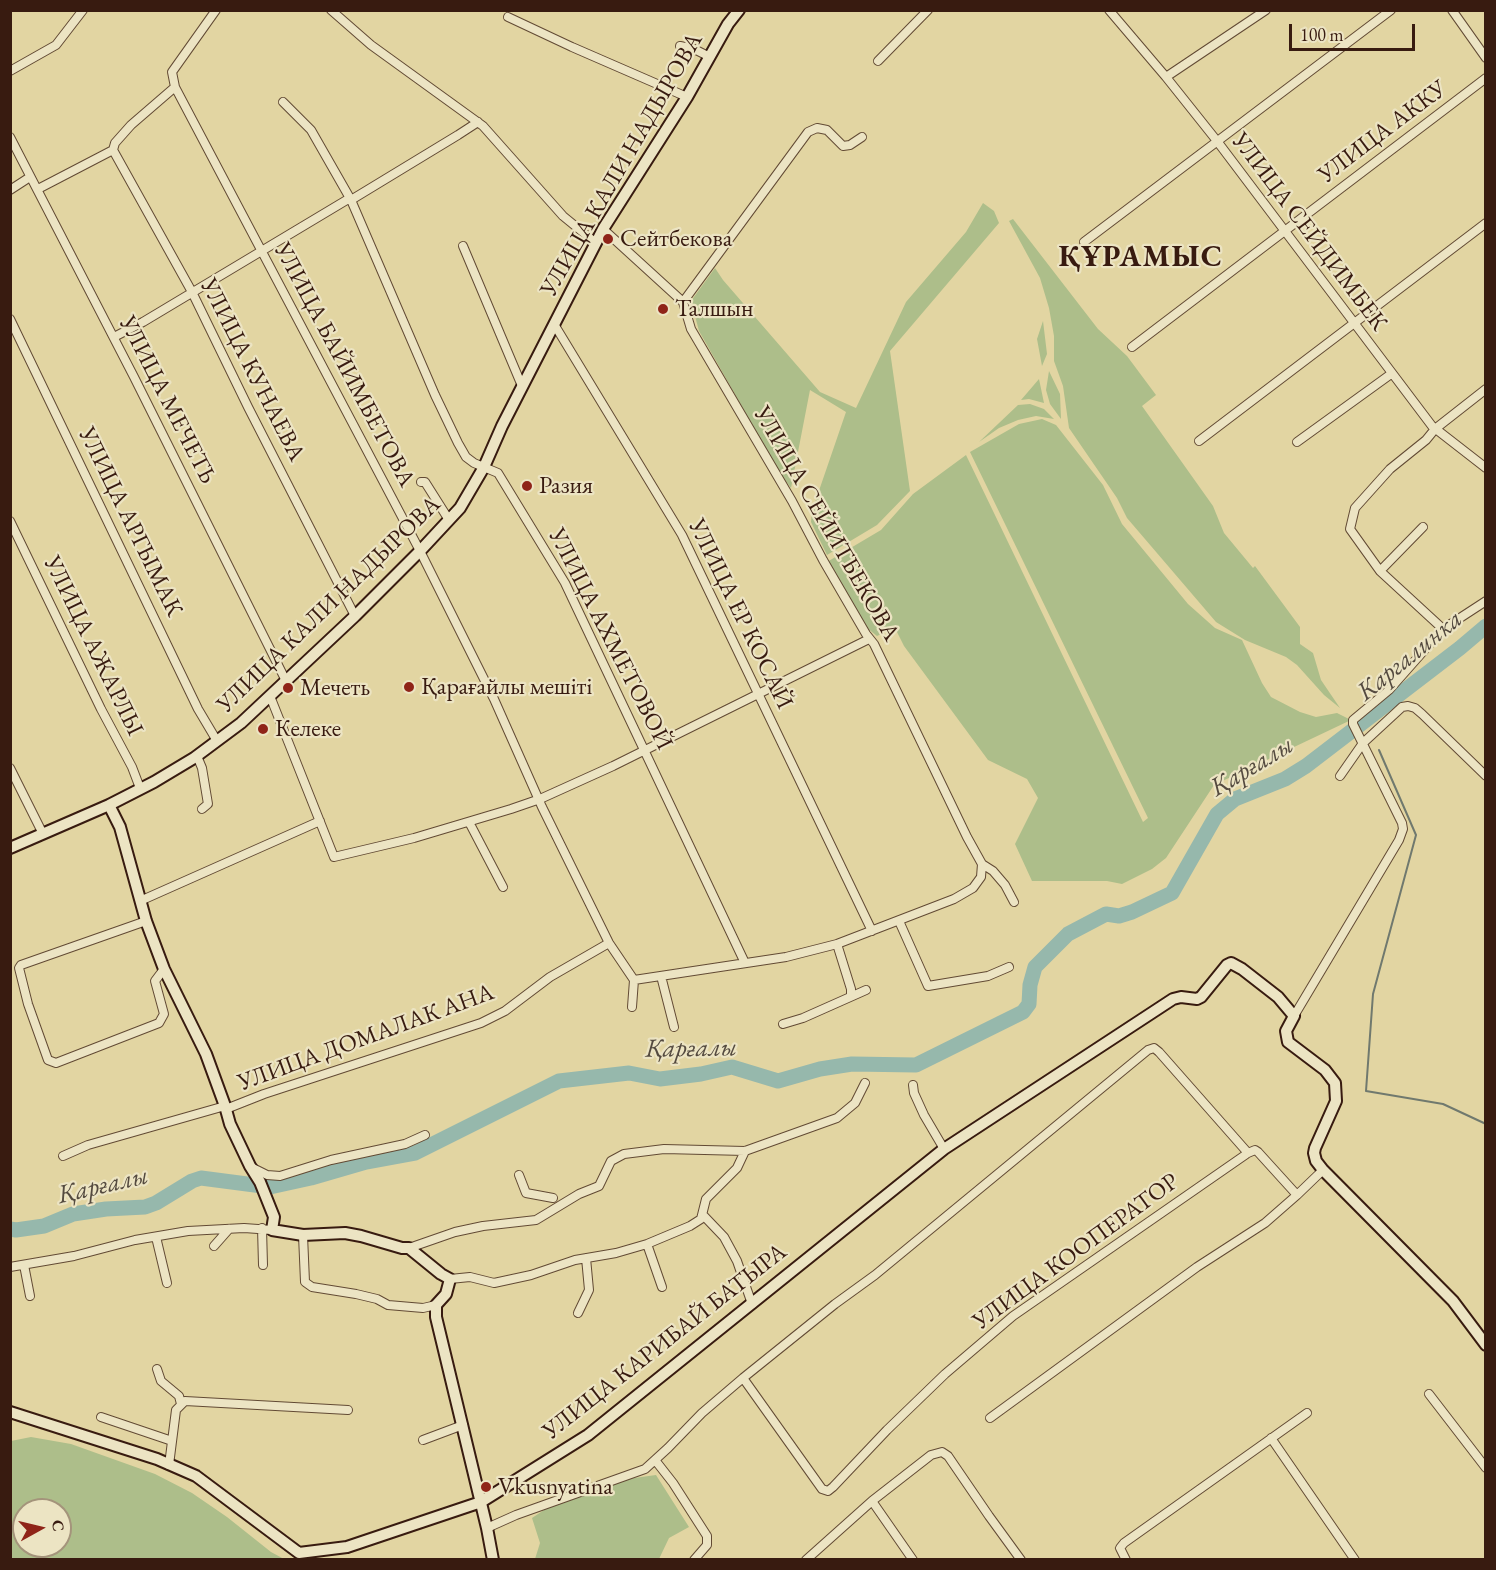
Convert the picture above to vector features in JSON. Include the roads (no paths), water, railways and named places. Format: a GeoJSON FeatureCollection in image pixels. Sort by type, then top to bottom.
{"type":"FeatureCollection","features":[{"type":"Feature","properties":{"kind":"street"},"geometry":{"type":"LineString","coordinates":[[10,71],[56,45],[83,10]]}},
{"type":"Feature","properties":{"kind":"street"},"geometry":{"type":"LineString","coordinates":[[38,189],[114,146],[131,124],[175,87],[172,72],[199,38],[216,10]]}},
{"type":"Feature","properties":{"kind":"street"},"geometry":{"type":"LineString","coordinates":[[331,10],[371,45],[483,126],[563,216],[596,243]]}},
{"type":"Feature","properties":{"kind":"street","name":"УЛИЦА КАЛИ НАДЫРОВА"},"geometry":{"type":"LineString","coordinates":[[10,848],[154,783],[197,756],[241,723],[355,616],[460,508],[484,467],[522,386],[603,229],[687,97],[728,24],[739,10]]}},
{"type":"Feature","properties":{"kind":"street"},"geometry":{"type":"LineString","coordinates":[[878,61],[928,10]]}},
{"type":"Feature","properties":{"kind":"street","name":"УЛИЦА СЕЙДИМБЕК"},"geometry":{"type":"LineString","coordinates":[[1110,10],[1217,141],[1353,324],[1435,429],[1485,468]]}},
{"type":"Feature","properties":{"kind":"street"},"geometry":{"type":"LineString","coordinates":[[1166,77],[1266,10]]}},
{"type":"Feature","properties":{"kind":"street"},"geometry":{"type":"LineString","coordinates":[[1084,242],[1391,10]]}},
{"type":"Feature","properties":{"kind":"street"},"geometry":{"type":"LineString","coordinates":[[1452,10],[1485,58]]}},
{"type":"Feature","properties":{"kind":"street"},"geometry":{"type":"LineString","coordinates":[[508,17],[687,97]]}},
{"type":"Feature","properties":{"kind":"street"},"geometry":{"type":"LineString","coordinates":[[680,46],[694,49],[710,57]]}},
{"type":"Feature","properties":{"kind":"street","name":"УЛИЦА АККУ"},"geometry":{"type":"LineString","coordinates":[[1132,347],[1485,78]]}},
{"type":"Feature","properties":{"kind":"street","name":"УЛИЦА БАЙИМБЕТОВА"},"geometry":{"type":"LineString","coordinates":[[175,87],[420,551],[494,699],[609,943],[634,980]]}},
{"type":"Feature","properties":{"kind":"street","name":"УЛИЦА АХМЕТОВОЙ"},"geometry":{"type":"LineString","coordinates":[[283,102],[311,130],[350,199],[435,395],[466,457],[498,472],[565,583],[745,963]]}},
{"type":"Feature","properties":{"kind":"street"},"geometry":{"type":"LineString","coordinates":[[114,337],[143,322],[478,122]]}},
{"type":"Feature","properties":{"kind":"street"},"geometry":{"type":"LineString","coordinates":[[603,229],[683,302],[808,132],[817,128],[827,130],[843,146],[850,145],[862,137]]}},
{"type":"Feature","properties":{"kind":"street","name":"УЛИЦА МЕЧЕТЬ"},"geometry":{"type":"LineString","coordinates":[[10,137],[114,337],[286,681]]}},
{"type":"Feature","properties":{"kind":"street","name":"УЛИЦА КУНАЕВА"},"geometry":{"type":"LineString","coordinates":[[114,146],[192,292],[355,616]]}},
{"type":"Feature","properties":{"kind":"street"},"geometry":{"type":"LineString","coordinates":[[10,190],[30,177]]}},
{"type":"Feature","properties":{"kind":"street"},"geometry":{"type":"LineString","coordinates":[[1199,441],[1485,223]]}},
{"type":"Feature","properties":{"kind":"street"},"geometry":{"type":"LineString","coordinates":[[463,246],[522,386]]}},
{"type":"Feature","properties":{"kind":"street","name":"УЛИЦА СЕЙИТБЕКОВА"},"geometry":{"type":"LineString","coordinates":[[683,302],[691,329],[792,501],[823,560],[874,644],[982,864]]}},
{"type":"Feature","properties":{"kind":"street","name":"УЛИЦА АРГЫМАК"},"geometry":{"type":"LineString","coordinates":[[10,319],[198,709],[217,741]]}},
{"type":"Feature","properties":{"kind":"street","name":"УЛИЦА ЕР КОСАЙ"},"geometry":{"type":"LineString","coordinates":[[554,324],[682,535],[872,931]]}},
{"type":"Feature","properties":{"kind":"street"},"geometry":{"type":"LineString","coordinates":[[1297,442],[1391,374]]}},
{"type":"Feature","properties":{"kind":"street"},"geometry":{"type":"LineString","coordinates":[[1443,629],[1380,571],[1350,529],[1355,508],[1390,469],[1485,389]]}},
{"type":"Feature","properties":{"kind":"street"},"geometry":{"type":"LineString","coordinates":[[421,482],[425,482],[449,520]]}},
{"type":"Feature","properties":{"kind":"street","name":"УЛИЦА АЖАРЛЫ"},"geometry":{"type":"LineString","coordinates":[[10,521],[132,767],[140,788]]}},
{"type":"Feature","properties":{"kind":"street"},"geometry":{"type":"LineString","coordinates":[[1380,571],[1423,527]]}},
{"type":"Feature","properties":{"kind":"street"},"geometry":{"type":"LineString","coordinates":[[1485,602],[1443,629],[1389,690],[1353,720],[1403,829],[1399,840],[1286,1030],[1288,1042],[1325,1070],[1335,1083],[1335,1101],[1314,1153],[1316,1161],[1453,1301],[1485,1345]]}},
{"type":"Feature","properties":{"kind":"street"},"geometry":{"type":"LineString","coordinates":[[270,696],[334,857],[469,822],[540,799],[645,750],[869,639]]}},
{"type":"Feature","properties":{"kind":"street"},"geometry":{"type":"LineString","coordinates":[[1340,776],[1363,743],[1402,707],[1408,706],[1415,708],[1484,770]]}},
{"type":"Feature","properties":{"kind":"street"},"geometry":{"type":"LineString","coordinates":[[197,756],[202,768],[208,804],[202,809]]}},
{"type":"Feature","properties":{"kind":"street"},"geometry":{"type":"LineString","coordinates":[[10,768],[43,834]]}},
{"type":"Feature","properties":{"kind":"street"},"geometry":{"type":"LineString","coordinates":[[109,805],[120,827],[146,921],[164,969],[206,1054],[230,1124],[274,1217],[267,1229],[263,1265]]}},
{"type":"Feature","properties":{"kind":"street"},"geometry":{"type":"LineString","coordinates":[[140,901],[320,821]]}},
{"type":"Feature","properties":{"kind":"street"},"geometry":{"type":"LineString","coordinates":[[469,822],[503,887]]}},
{"type":"Feature","properties":{"kind":"street"},"geometry":{"type":"LineString","coordinates":[[632,1007],[634,980],[786,957],[837,944],[954,899],[973,888],[981,877],[982,864],[993,871],[1005,885],[1014,902]]}},
{"type":"Feature","properties":{"kind":"street"},"geometry":{"type":"LineString","coordinates":[[146,921],[21,965],[19,968],[28,1004],[48,1060],[56,1063],[159,1023],[164,1014],[155,981],[164,969]]}},
{"type":"Feature","properties":{"kind":"street"},"geometry":{"type":"LineString","coordinates":[[899,921],[928,986],[988,976],[1009,966]]}},
{"type":"Feature","properties":{"kind":"street","name":"УЛИЦА ДОМАЛАК АНА"},"geometry":{"type":"LineString","coordinates":[[63,1156],[88,1145],[225,1108],[481,1023],[504,1011],[550,977],[609,943]]}},
{"type":"Feature","properties":{"kind":"street"},"geometry":{"type":"LineString","coordinates":[[837,944],[851,989],[851,996]]}},
{"type":"Feature","properties":{"kind":"street","name":"УЛИЦА КАРИБАЙ БАТЫРА"},"geometry":{"type":"LineString","coordinates":[[10,1412],[157,1459],[196,1476],[299,1553],[347,1547],[481,1502],[588,1435],[944,1149],[1173,999],[1201,997],[1230,963],[1242,969],[1278,997],[1294,1016]]}},
{"type":"Feature","properties":{"kind":"street"},"geometry":{"type":"LineString","coordinates":[[662,976],[674,1027]]}},
{"type":"Feature","properties":{"kind":"street"},"geometry":{"type":"LineString","coordinates":[[783,1024],[803,1018],[866,990]]}},
{"type":"Feature","properties":{"kind":"street"},"geometry":{"type":"LineString","coordinates":[[487,1528],[516,1515],[645,1468],[702,1413],[743,1378],[875,1275],[1148,1050],[1154,1048],[1159,1052],[1248,1153],[1255,1150],[1258,1152],[1297,1195]]}},
{"type":"Feature","properties":{"kind":"street"},"geometry":{"type":"LineString","coordinates":[[10,1267],[74,1256],[188,1231],[229,1229],[267,1229],[303,1235],[345,1233],[409,1248],[455,1232],[483,1226],[536,1220],[579,1194],[599,1186],[610,1161],[624,1154],[664,1149],[745,1152],[837,1119],[855,1103],[865,1083]]}},
{"type":"Feature","properties":{"kind":"street"},"geometry":{"type":"LineString","coordinates":[[914,1085],[914,1093],[924,1115],[944,1149]]}},
{"type":"Feature","properties":{"kind":"street"},"geometry":{"type":"LineString","coordinates":[[250,1166],[267,1175],[279,1176],[331,1160],[405,1144],[424,1135]]}},
{"type":"Feature","properties":{"kind":"street"},"geometry":{"type":"LineString","coordinates":[[409,1248],[450,1279],[470,1276],[494,1283],[531,1275],[568,1262],[616,1253],[647,1244],[701,1219],[706,1199],[737,1168],[745,1152]]}},
{"type":"Feature","properties":{"kind":"street","name":"УЛИЦА КООПЕРАТОР"},"geometry":{"type":"LineString","coordinates":[[743,1378],[822,1489],[828,1491],[945,1374],[1013,1316],[1248,1153]]}},
{"type":"Feature","properties":{"kind":"street"},"geometry":{"type":"LineString","coordinates":[[990,1418],[1197,1267],[1265,1223],[1323,1170]]}},
{"type":"Feature","properties":{"kind":"street"},"geometry":{"type":"LineString","coordinates":[[519,1175],[523,1190],[552,1195],[556,1209]]}},
{"type":"Feature","properties":{"kind":"street"},"geometry":{"type":"LineString","coordinates":[[703,1215],[724,1237],[737,1261],[752,1304]]}},
{"type":"Feature","properties":{"kind":"street"},"geometry":{"type":"LineString","coordinates":[[214,1245],[229,1229]]}},
{"type":"Feature","properties":{"kind":"street"},"geometry":{"type":"LineString","coordinates":[[303,1235],[305,1282],[312,1287],[356,1294],[377,1299],[388,1305],[423,1308],[436,1305],[446,1294],[450,1279]]}},
{"type":"Feature","properties":{"kind":"street"},"geometry":{"type":"LineString","coordinates":[[156,1237],[167,1283]]}},
{"type":"Feature","properties":{"kind":"street"},"geometry":{"type":"LineString","coordinates":[[647,1244],[662,1287]]}},
{"type":"Feature","properties":{"kind":"street"},"geometry":{"type":"LineString","coordinates":[[578,1313],[589,1290],[586,1258]]}},
{"type":"Feature","properties":{"kind":"street"},"geometry":{"type":"LineString","coordinates":[[24,1265],[30,1296]]}},
{"type":"Feature","properties":{"kind":"street"},"geometry":{"type":"LineString","coordinates":[[436,1305],[439,1336],[463,1425],[493,1560]]}},
{"type":"Feature","properties":{"kind":"street"},"geometry":{"type":"LineString","coordinates":[[157,1369],[161,1381],[178,1396],[181,1404]]}},
{"type":"Feature","properties":{"kind":"street"},"geometry":{"type":"LineString","coordinates":[[1429,1394],[1485,1468]]}},
{"type":"Feature","properties":{"kind":"street"},"geometry":{"type":"LineString","coordinates":[[169,1465],[177,1410],[185,1401],[348,1410]]}},
{"type":"Feature","properties":{"kind":"street"},"geometry":{"type":"LineString","coordinates":[[1126,1560],[1120,1548],[1124,1543],[1307,1413]]}},
{"type":"Feature","properties":{"kind":"street"},"geometry":{"type":"LineString","coordinates":[[101,1417],[172,1441]]}},
{"type":"Feature","properties":{"kind":"street"},"geometry":{"type":"LineString","coordinates":[[423,1440],[463,1425]]}},
{"type":"Feature","properties":{"kind":"street"},"geometry":{"type":"LineString","coordinates":[[1272,1438],[1355,1560]]}},
{"type":"Feature","properties":{"kind":"street"},"geometry":{"type":"LineString","coordinates":[[806,1560],[872,1501],[931,1455],[942,1452],[948,1456],[1021,1560]]}},
{"type":"Feature","properties":{"kind":"street"},"geometry":{"type":"LineString","coordinates":[[655,1460],[673,1483],[707,1536],[707,1545],[694,1560]]}},
{"type":"Feature","properties":{"kind":"street"},"geometry":{"type":"LineString","coordinates":[[872,1501],[913,1560]]}},
{"type":"Feature","properties":{"kind":"waterway","name":"Қарғалы"},"geometry":{"type":"LineString","coordinates":[[10,1229],[44,1226],[73,1214],[145,1207],[201,1178],[270,1187],[366,1162],[415,1153],[559,1081],[629,1073],[660,1079],[701,1074],[732,1067],[778,1081],[820,1069],[852,1064],[916,1065],[1023,1012],[1029,1004],[1030,985],[1035,967],[1068,934],[1106,914],[1119,916],[1132,912],[1172,893],[1217,814],[1235,799],[1285,779],[1306,766],[1486,626]]}},
{"type":"Feature","properties":{"kind":"waterway"},"geometry":{"type":"LineString","coordinates":[[1379,750],[1416,835],[1373,994],[1366,1091],[1443,1104],[1486,1124]]}},
{"type":"Feature","properties":{"kind":"place","name":"Сейтбекова"},"geometry":{"type":"Point","coordinates":[608,239]}},
{"type":"Feature","properties":{"kind":"place","name":"Талшын"},"geometry":{"type":"Point","coordinates":[663,309]}},
{"type":"Feature","properties":{"kind":"place","name":"Разия"},"geometry":{"type":"Point","coordinates":[527,486]}},
{"type":"Feature","properties":{"kind":"place","name":"Қарағайлы мешіті"},"geometry":{"type":"Point","coordinates":[409,687]}},
{"type":"Feature","properties":{"kind":"place","name":"Мечеть"},"geometry":{"type":"Point","coordinates":[288,688]}},
{"type":"Feature","properties":{"kind":"place","name":"Келеке"},"geometry":{"type":"Point","coordinates":[263,729]}},
{"type":"Feature","properties":{"kind":"place","name":"Vkusnyatina"},"geometry":{"type":"Point","coordinates":[486,1487]}},
{"type":"Feature","properties":{"kind":"district","name":"ҚҰРАМЫС"},"geometry":{"type":"Point","coordinates":[1141,258]}},
{"type":"Feature","properties":{"kind":"water label","name":"Каргалинка"},"geometry":{"type":"Point","coordinates":[1410,656]}}]}
